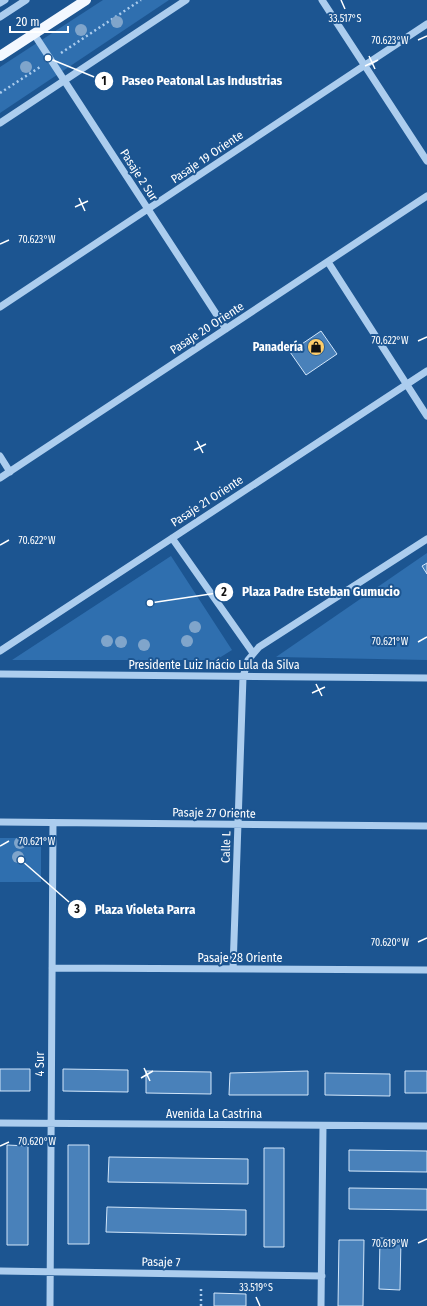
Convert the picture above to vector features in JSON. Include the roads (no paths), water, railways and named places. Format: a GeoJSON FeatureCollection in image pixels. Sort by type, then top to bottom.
{"type":"FeatureCollection","features":[{"type":"Feature","properties":{"kind":"main road"},"geometry":{"type":"LineString","coordinates":[[0,56],[86,0]]}},
{"type":"Feature","properties":{"kind":"street"},"geometry":{"type":"LineString","coordinates":[[0,3],[5,0]]}},
{"type":"Feature","properties":{"kind":"street"},"geometry":{"type":"LineString","coordinates":[[0,17],[26,0]]}},
{"type":"Feature","properties":{"kind":"street"},"geometry":{"type":"LineString","coordinates":[[0,123],[186,0]]}},
{"type":"Feature","properties":{"kind":"street"},"geometry":{"type":"LineString","coordinates":[[322,0],[427,160]]}},
{"type":"Feature","properties":{"kind":"street","name":"Pasaje 19 Oriente"},"geometry":{"type":"LineString","coordinates":[[0,307],[427,24]]}},
{"type":"Feature","properties":{"kind":"street","name":"Pasaje 2 Sur"},"geometry":{"type":"LineString","coordinates":[[34,34],[226,329]]}},
{"type":"Feature","properties":{"kind":"street","name":"Pasaje 20 Oriente"},"geometry":{"type":"LineString","coordinates":[[0,478],[427,196]]}},
{"type":"Feature","properties":{"kind":"street"},"geometry":{"type":"LineString","coordinates":[[328,262],[427,416]]}},
{"type":"Feature","properties":{"kind":"street","name":"Pasaje 21 Oriente"},"geometry":{"type":"LineString","coordinates":[[0,651],[427,371]]}},
{"type":"Feature","properties":{"kind":"street"},"geometry":{"type":"LineString","coordinates":[[0,456],[10,472]]}},
{"type":"Feature","properties":{"kind":"street"},"geometry":{"type":"LineString","coordinates":[[172,538],[253,653],[259,647],[427,539]]}},
{"type":"Feature","properties":{"kind":"street","name":"Calle L"},"geometry":{"type":"LineString","coordinates":[[233,969],[243,677],[245,667],[253,653]]}},
{"type":"Feature","properties":{"kind":"street","name":"Presidente Luiz Inácio Lula da Silva"},"geometry":{"type":"LineString","coordinates":[[0,674],[427,678]]}},
{"type":"Feature","properties":{"kind":"street","name":"Pasaje 27 Oriente"},"geometry":{"type":"LineString","coordinates":[[0,822],[427,826]]}},
{"type":"Feature","properties":{"kind":"street","name":"4 Sur"},"geometry":{"type":"LineString","coordinates":[[50,1306],[53,823]]}},
{"type":"Feature","properties":{"kind":"street","name":"Pasaje 28 Oriente"},"geometry":{"type":"LineString","coordinates":[[52,968],[427,970]]}},
{"type":"Feature","properties":{"kind":"street","name":"Avenida La Castrina"},"geometry":{"type":"LineString","coordinates":[[0,1123],[427,1126]]}},
{"type":"Feature","properties":{"kind":"street"},"geometry":{"type":"LineString","coordinates":[[321,1306],[324,1126]]}},
{"type":"Feature","properties":{"kind":"street","name":"Pasaje 7"},"geometry":{"type":"LineString","coordinates":[[0,1271],[322,1276]]}},
{"type":"Feature","properties":{"kind":"place","name":"Paseo Peatonal Las Industrias"},"geometry":{"type":"Point","coordinates":[48,58]}},
{"type":"Feature","properties":{"kind":"place","name":"Panadería"},"geometry":{"type":"Point","coordinates":[316,347]}},
{"type":"Feature","properties":{"kind":"place","name":"Plaza Padre Esteban Gumucio"},"geometry":{"type":"Point","coordinates":[150,603]}},
{"type":"Feature","properties":{"kind":"place","name":"Plaza Violeta Parra"},"geometry":{"type":"Point","coordinates":[21,860]}}]}
